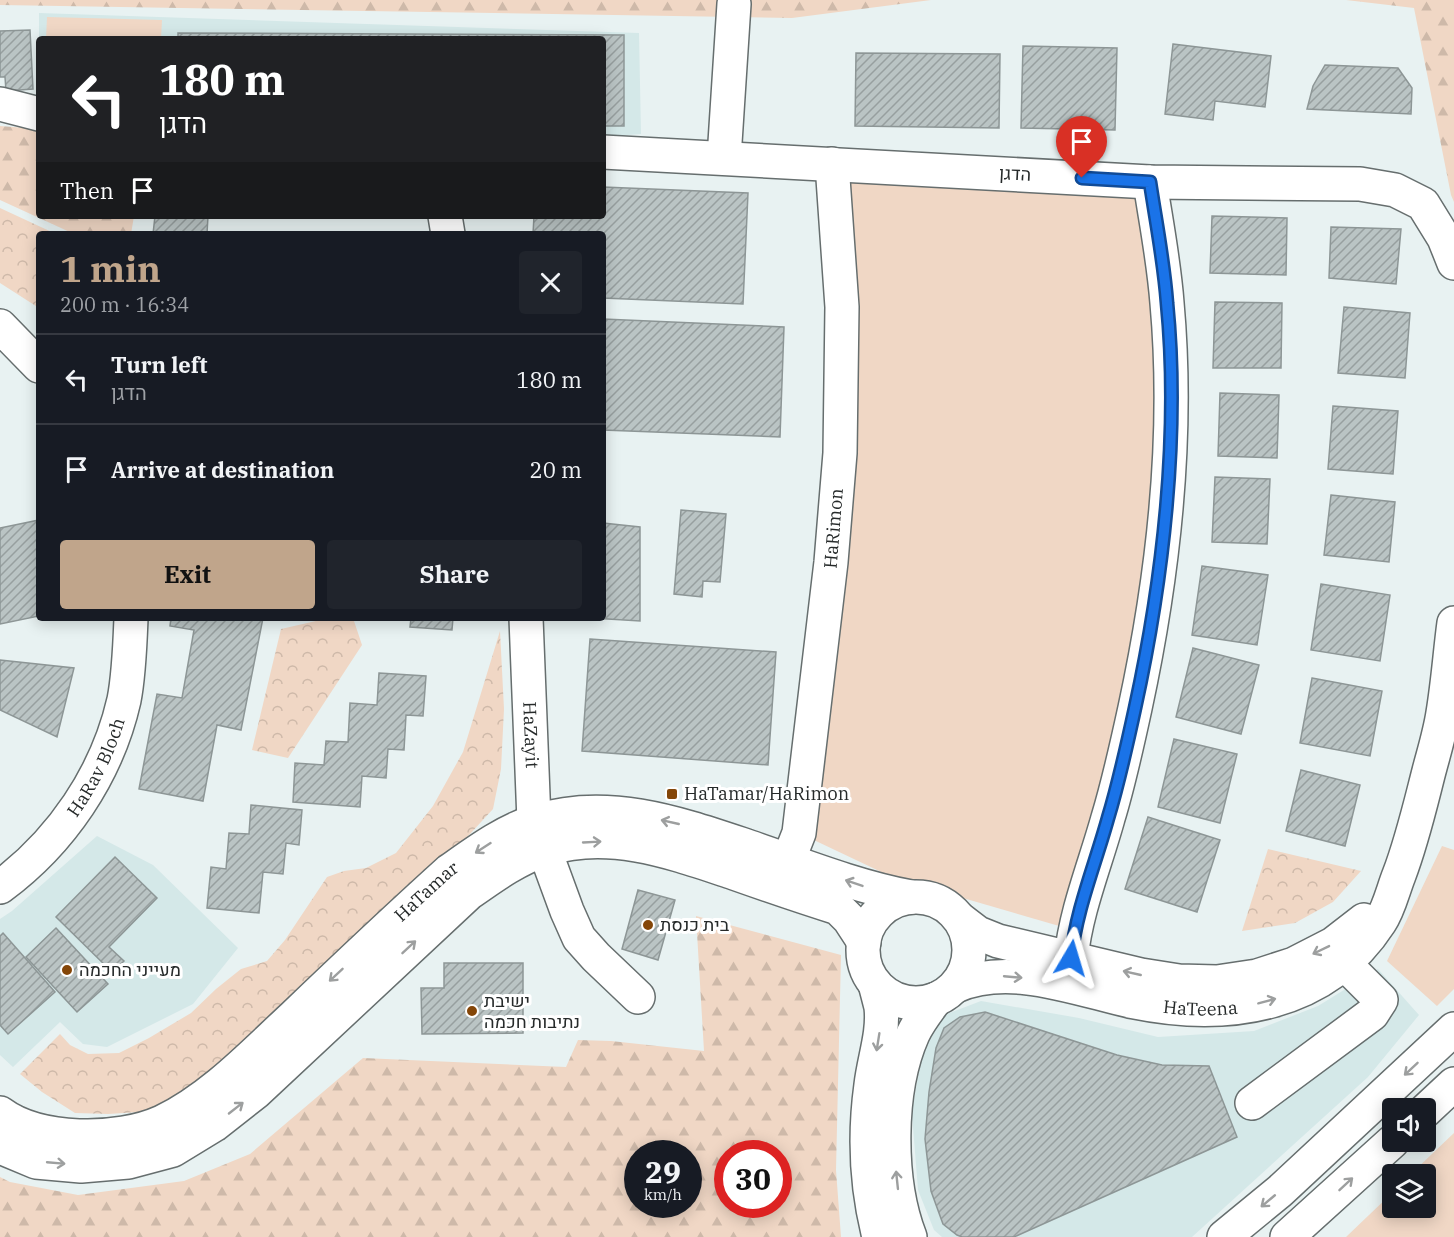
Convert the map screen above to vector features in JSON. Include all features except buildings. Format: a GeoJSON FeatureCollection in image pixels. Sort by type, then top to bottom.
{"type":"FeatureCollection","features":[{"type":"Feature","properties":{"kind":"street"},"geometry":{"type":"LineString","coordinates":[[724,158],[734,4]]}},
{"type":"Feature","properties":{"kind":"street"},"geometry":{"type":"LineString","coordinates":[[0,104],[36,113]]}},
{"type":"Feature","properties":{"kind":"street","name":"הדגן"},"geometry":{"type":"LineString","coordinates":[[606,152],[1150,182],[1360,184],[1395,190],[1423,204],[1444,238],[1454,263]]}},
{"type":"Feature","properties":{"kind":"street","name":"HaRimon"},"geometry":{"type":"LineString","coordinates":[[783,874],[801,821],[831,562],[840,453],[842,307],[832,164]]}},
{"type":"Feature","properties":{"kind":"street"},"geometry":{"type":"LineString","coordinates":[[1071,958],[1074,930],[1108,818],[1135,707],[1154,604],[1163,529],[1171,431],[1170,374],[1167,303],[1150,182]]}},
{"type":"Feature","properties":{"kind":"street"},"geometry":{"type":"LineString","coordinates":[[0,326],[36,363]]}},
{"type":"Feature","properties":{"kind":"street","name":"HaRav Bloch"},"geometry":{"type":"LineString","coordinates":[[0,887],[20,873],[55,837],[84,798],[108,753],[124,699],[131,621]]}},
{"type":"Feature","properties":{"kind":"street","name":"HaZayit"},"geometry":{"type":"LineString","coordinates":[[526,621],[528,702],[539,835],[579,938],[638,997]]}},
{"type":"Feature","properties":{"kind":"street","name":"HaTeena"},"geometry":{"type":"LineString","coordinates":[[946,992],[972,979],[997,976],[1023,978],[1176,1009],[1219,1011],[1264,1003],[1305,990],[1334,973],[1359,949],[1382,920],[1409,848],[1443,714],[1454,623]]}},
{"type":"Feature","properties":{"kind":"street","name":"HaTamar"},"geometry":{"type":"LineString","coordinates":[[0,1147],[36,1162],[81,1166],[128,1162],[172,1150],[214,1125],[256,1092],[424,933],[468,894],[501,870],[560,815],[597,811],[640,815],[687,826],[783,874],[838,908],[849,919],[864,942]]}},
{"type":"Feature","properties":{"kind":"street","name":"HaTamar"},"geometry":{"type":"LineString","coordinates":[[0,1113],[43,1133],[81,1136],[123,1133],[161,1122],[197,1101],[237,1070],[449,871],[486,845],[539,835]]}},
{"type":"Feature","properties":{"kind":"street","name":"HaTamar"},"geometry":{"type":"LineString","coordinates":[[783,874],[911,897]]}},
{"type":"Feature","properties":{"kind":"street","name":"HaTeena"},"geometry":{"type":"LineString","coordinates":[[961,920],[978,933],[998,941],[1141,975],[1179,981],[1217,982],[1257,976],[1294,964],[1333,944],[1372,914],[1395,885]]}},
{"type":"Feature","properties":{"kind":"street"},"geometry":{"type":"LineString","coordinates":[[879,1237],[869,1191],[866,1155],[871,1083],[881,1023],[881,1006],[875,984],[866,968],[862,949],[870,922],[883,909],[899,899],[911,897],[931,899],[948,907],[961,920],[968,937],[970,956],[965,973],[946,992],[913,1034],[898,1087],[894,1154],[903,1221],[910,1237]]}},
{"type":"Feature","properties":{"kind":"street"},"geometry":{"type":"LineString","coordinates":[[1252,1103],[1372,1014],[1381,1000],[1344,963]]}},
{"type":"Feature","properties":{"kind":"street"},"geometry":{"type":"LineString","coordinates":[[875,984],[889,996],[905,1003],[924,1003],[946,992]]}},
{"type":"Feature","properties":{"kind":"street"},"geometry":{"type":"LineString","coordinates":[[1224,1237],[1280,1191],[1454,1029]]}},
{"type":"Feature","properties":{"kind":"street"},"geometry":{"type":"LineString","coordinates":[[1436,1101],[1454,1084]]}},
{"type":"Feature","properties":{"kind":"street"},"geometry":{"type":"LineString","coordinates":[[1287,1237],[1382,1151]]}},
{"type":"Feature","properties":{"kind":"shaded area"},"geometry":{"type":"Polygon","coordinates":[[[39,13],[639,33],[641,134],[606,137],[606,36],[39,36],[39,13]]]}},
{"type":"Feature","properties":{"kind":"shaded area"},"geometry":{"type":"Polygon","coordinates":[[[97,836],[153,865],[238,948],[193,1004],[107,1047],[83,1044],[60,1022],[13,1067],[0,1055],[0,919],[97,836]]]}},
{"type":"Feature","properties":{"kind":"shaded area"},"geometry":{"type":"Polygon","coordinates":[[[1378,969],[1419,1015],[1368,1077],[1192,1237],[942,1237],[934,1230],[918,1190],[912,1114],[920,1063],[939,1017],[981,1001],[1079,1018],[1158,1037],[1254,1031],[1318,1006],[1378,969]]]}},
{"type":"Feature","properties":{"kind":"green space"},"geometry":{"type":"Polygon","coordinates":[[[0,0],[931,0],[792,18],[0,5],[0,0]]]}},
{"type":"Feature","properties":{"kind":"green space"},"geometry":{"type":"Polygon","coordinates":[[[1346,0],[1454,0],[1454,202],[1414,8],[1346,0]]]}},
{"type":"Feature","properties":{"kind":"green space"},"geometry":{"type":"Polygon","coordinates":[[[47,17],[162,20],[161,36],[46,36],[47,17]]]}},
{"type":"Feature","properties":{"kind":"green space"},"geometry":{"type":"Polygon","coordinates":[[[0,126],[36,129],[36,217],[0,200],[0,126]]]}},
{"type":"Feature","properties":{"kind":"green space"},"geometry":{"type":"Polygon","coordinates":[[[832,164],[1150,182],[1163,529],[1073,930],[894,878],[799,833],[831,562],[832,164]]]}},
{"type":"Feature","properties":{"kind":"green space"},"geometry":{"type":"Polygon","coordinates":[[[0,208],[50,231],[36,231],[36,306],[0,283],[0,208]]]}},
{"type":"Feature","properties":{"kind":"green space"},"geometry":{"type":"Polygon","coordinates":[[[41,219],[134,219],[132,231],[67,231],[41,219]]]}},
{"type":"Feature","properties":{"kind":"green space"},"geometry":{"type":"Polygon","coordinates":[[[316,621],[354,621],[362,645],[288,758],[252,750],[281,629],[316,621]]]}},
{"type":"Feature","properties":{"kind":"green space"},"geometry":{"type":"Polygon","coordinates":[[[500,631],[504,709],[501,769],[493,809],[411,891],[191,1089],[155,1111],[108,1114],[75,1113],[42,1092],[20,1074],[60,1034],[70,1045],[88,1054],[119,1053],[149,1038],[191,1013],[241,969],[267,961],[285,940],[327,877],[344,871],[366,868],[396,853],[433,806],[463,752],[500,631]]]}},
{"type":"Feature","properties":{"kind":"green space"},"geometry":{"type":"Polygon","coordinates":[[[1442,846],[1454,850],[1454,989],[1437,1006],[1387,961],[1442,846]]]}},
{"type":"Feature","properties":{"kind":"green space"},"geometry":{"type":"Polygon","coordinates":[[[1268,849],[1361,871],[1333,902],[1295,923],[1242,931],[1268,849]]]}},
{"type":"Feature","properties":{"kind":"green space"},"geometry":{"type":"Polygon","coordinates":[[[696,916],[841,955],[836,1170],[841,1237],[0,1237],[0,1177],[10,1182],[78,1195],[184,1181],[250,1154],[363,1058],[566,1067],[578,1040],[611,1041],[704,1051],[696,916]]]}},
{"type":"Feature","properties":{"kind":"green space"},"geometry":{"type":"Polygon","coordinates":[[[1454,1133],[1454,1237],[1346,1237],[1382,1203],[1382,1218],[1436,1218],[1436,1164],[1421,1164],[1454,1133]]]}},
{"type":"Feature","properties":{"kind":"place","name":"HaTamar/HaRimon"},"geometry":{"type":"Point","coordinates":[672,794]}},
{"type":"Feature","properties":{"kind":"place","name":"בית כנסת"},"geometry":{"type":"Point","coordinates":[648,925]}},
{"type":"Feature","properties":{"kind":"place","name":"מעייני החכמה"},"geometry":{"type":"Point","coordinates":[67,970]}},
{"type":"Feature","properties":{"kind":"place","name":"ישיבת נתיבות חכמה"},"geometry":{"type":"Point","coordinates":[472,1011]}},
{"type":"Feature","properties":{"kind":"route"},"geometry":{"type":"LineString","coordinates":[[1071,958],[1074,930],[1108,818],[1135,707],[1154,604],[1171,431],[1167,303],[1150,182],[1082,178]]}}]}
